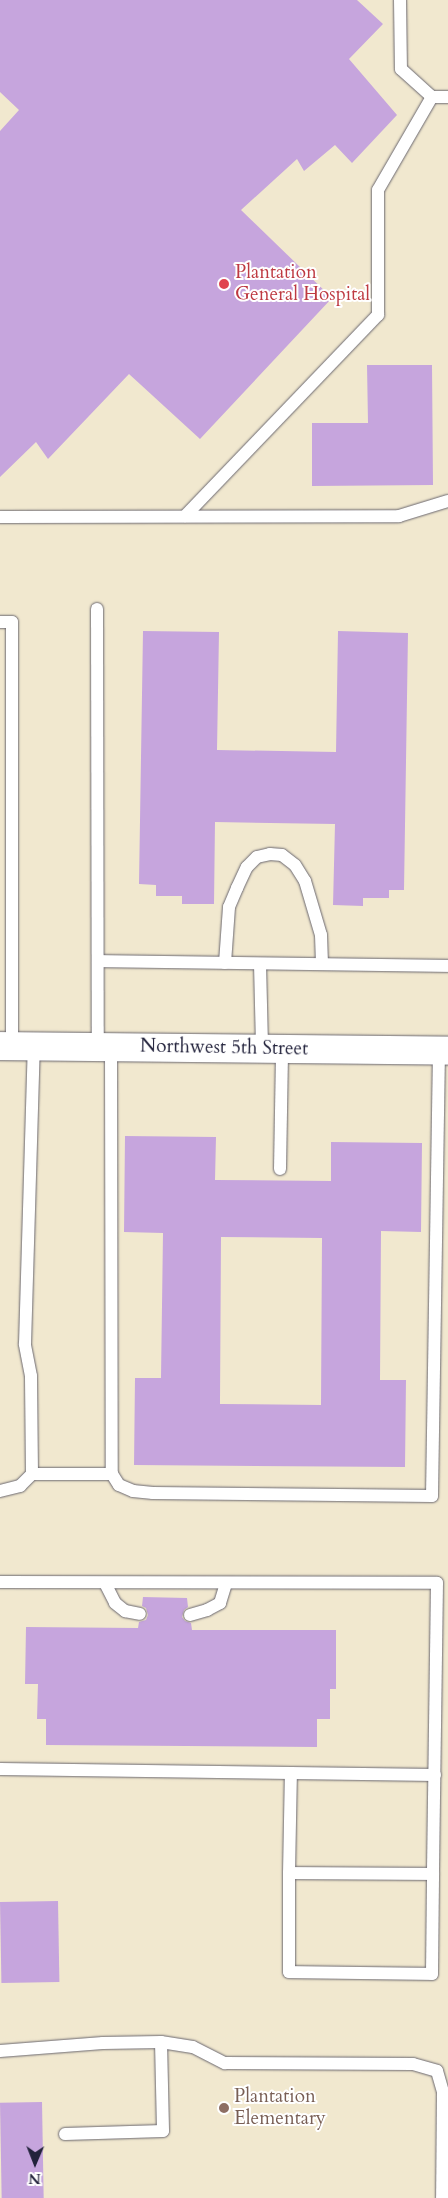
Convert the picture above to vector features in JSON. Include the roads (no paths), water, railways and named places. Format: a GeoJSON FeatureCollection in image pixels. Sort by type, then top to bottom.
{"type":"FeatureCollection","features":[{"type":"Feature","properties":{"kind":"street","name":"Northwest 5th Street"},"geometry":{"type":"LineString","coordinates":[[15,1046],[443,1050]]}},
{"type":"Feature","properties":{"kind":"lane"},"geometry":{"type":"LineString","coordinates":[[400,0],[401,69],[432,97],[448,97]]}},
{"type":"Feature","properties":{"kind":"lane"},"geometry":{"type":"LineString","coordinates":[[185,516],[378,315],[378,190],[432,97]]}},
{"type":"Feature","properties":{"kind":"lane"},"geometry":{"type":"LineString","coordinates":[[0,517],[398,516],[448,500]]}},
{"type":"Feature","properties":{"kind":"lane"},"geometry":{"type":"LineString","coordinates":[[97,609],[98,961],[105,1047],[112,1474],[119,1485],[133,1491],[153,1493],[432,1496],[443,1050]]}},
{"type":"Feature","properties":{"kind":"lane"},"geometry":{"type":"LineString","coordinates":[[0,622],[12,622],[15,1046],[25,1344],[31,1376],[32,1474]]}},
{"type":"Feature","properties":{"kind":"lane"},"geometry":{"type":"LineString","coordinates":[[225,963],[229,907],[247,867],[257,857],[270,854],[282,856],[294,865],[305,880],[321,935],[322,964]]}},
{"type":"Feature","properties":{"kind":"lane"},"geometry":{"type":"LineString","coordinates":[[98,961],[448,966]]}},
{"type":"Feature","properties":{"kind":"lane"},"geometry":{"type":"LineString","coordinates":[[260,964],[272,1049],[280,1170]]}},
{"type":"Feature","properties":{"kind":"lane"},"geometry":{"type":"LineString","coordinates":[[0,1491],[20,1486],[32,1474],[112,1474]]}},
{"type":"Feature","properties":{"kind":"lane"},"geometry":{"type":"LineString","coordinates":[[0,1582],[438,1583],[432,1974],[289,1972],[291,1773]]}},
{"type":"Feature","properties":{"kind":"lane"},"geometry":{"type":"LineString","coordinates":[[105,1583],[115,1603],[125,1611],[140,1614]]}},
{"type":"Feature","properties":{"kind":"lane"},"geometry":{"type":"LineString","coordinates":[[190,1615],[207,1610],[220,1603],[226,1583]]}},
{"type":"Feature","properties":{"kind":"lane"},"geometry":{"type":"LineString","coordinates":[[0,1768],[434,1775]]}},
{"type":"Feature","properties":{"kind":"lane"},"geometry":{"type":"LineString","coordinates":[[290,1873],[433,1874]]}},
{"type":"Feature","properties":{"kind":"lane"},"geometry":{"type":"LineString","coordinates":[[0,2051],[103,2043],[161,2042],[193,2047],[225,2064],[413,2064],[437,2071],[443,2092],[442,2198]]}},
{"type":"Feature","properties":{"kind":"lane"},"geometry":{"type":"LineString","coordinates":[[65,2134],[163,2131],[161,2042]]}},
{"type":"Feature","properties":{"kind":"place","name":"Plantation General Hospital"},"geometry":{"type":"Point","coordinates":[224,284]}},
{"type":"Feature","properties":{"kind":"place","name":"Plantation Elementary"},"geometry":{"type":"Point","coordinates":[224,2108]}}]}
